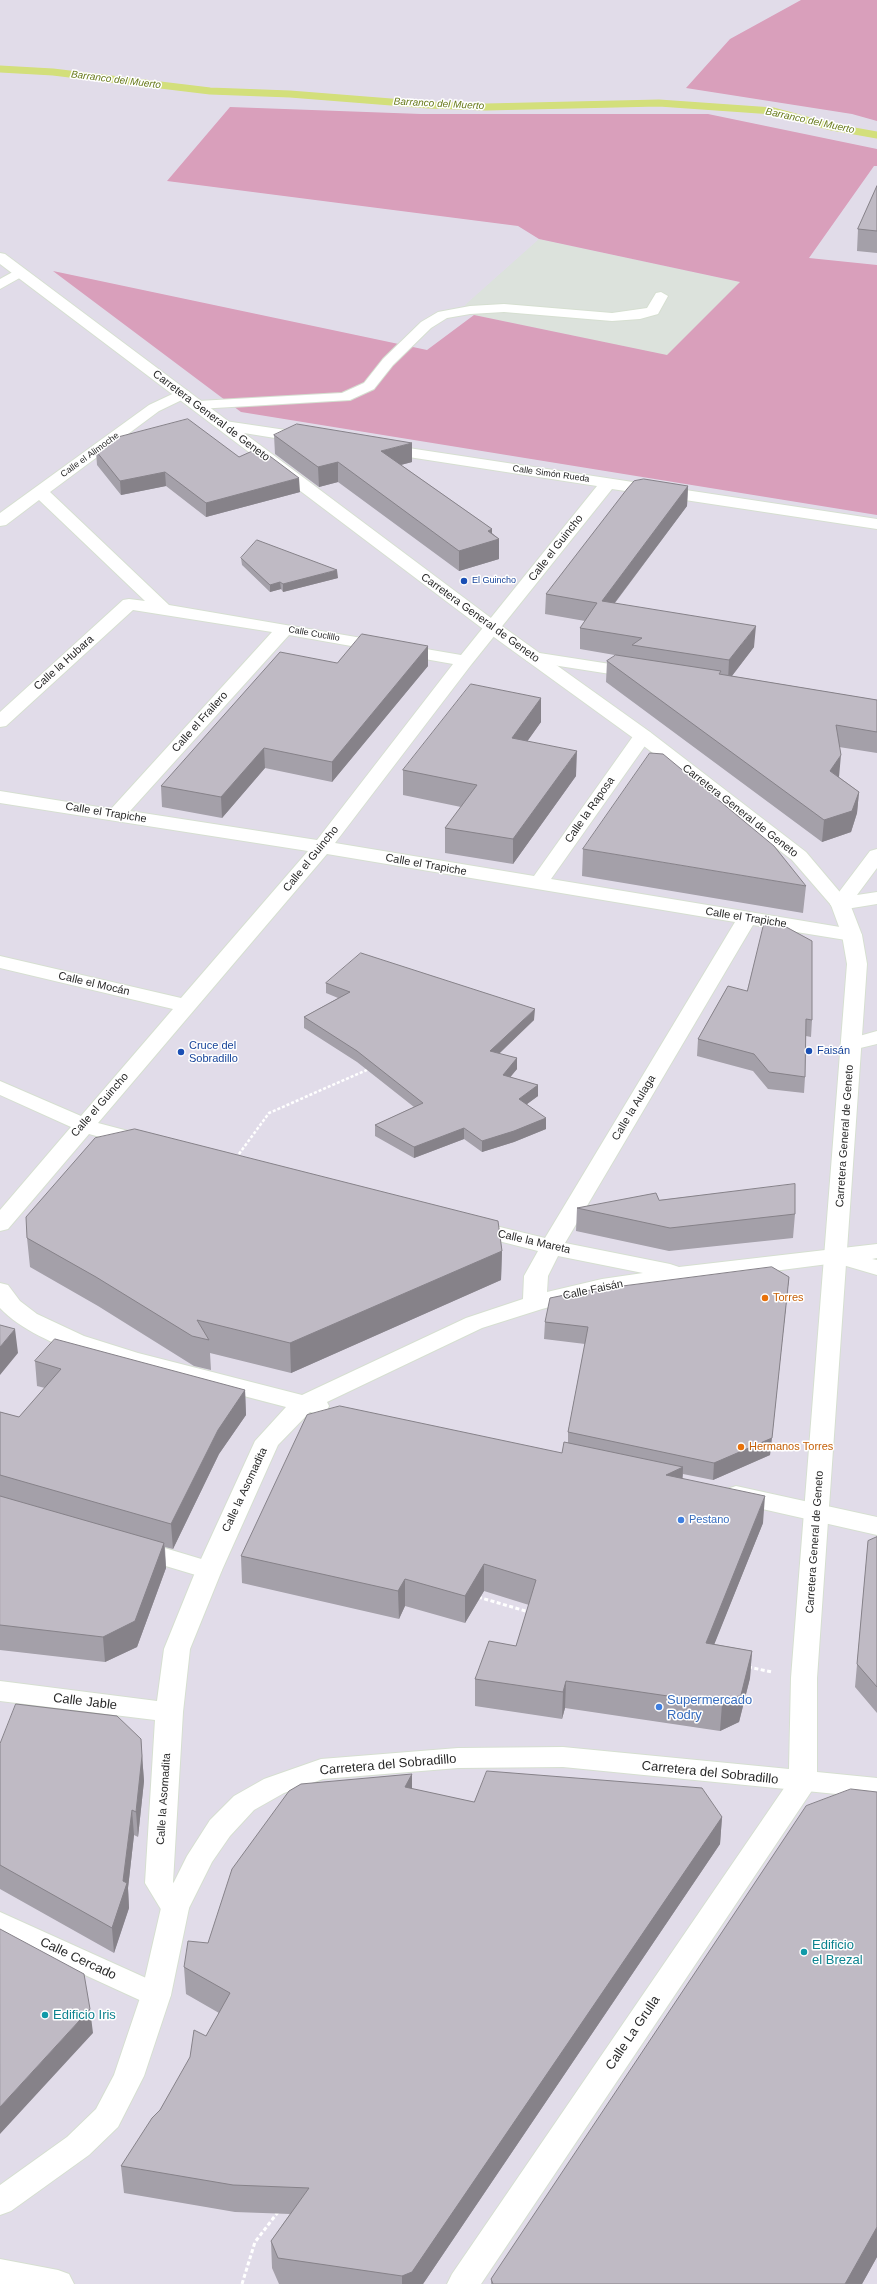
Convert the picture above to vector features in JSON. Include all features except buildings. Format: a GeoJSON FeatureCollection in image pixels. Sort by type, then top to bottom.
{"type":"FeatureCollection","features":[{"type":"Feature","properties":{"kind":"street","name":"Carretera General de Geneto"},"geometry":{"type":"LineString","coordinates":[[0,258],[493,628],[643,736],[799,856],[840,904],[852,935],[857,964],[804,1678],[803,1782]]}},
{"type":"Feature","properties":{"kind":"street"},"geometry":{"type":"LineString","coordinates":[[0,285],[20,272]]}},
{"type":"Feature","properties":{"kind":"street","name":"Calle el Alimoche"},"geometry":{"type":"LineString","coordinates":[[0,521],[154,408],[190,400]]}},
{"type":"Feature","properties":{"kind":"street"},"geometry":{"type":"LineString","coordinates":[[225,426],[319,440]]}},
{"type":"Feature","properties":{"kind":"street","name":"Calle Simón Rueda"},"geometry":{"type":"LineString","coordinates":[[366,447],[877,524]]}},
{"type":"Feature","properties":{"kind":"street","name":"Calle el Guincho"},"geometry":{"type":"LineString","coordinates":[[0,1224],[322,847],[465,662],[608,483]]}},
{"type":"Feature","properties":{"kind":"street"},"geometry":{"type":"LineString","coordinates":[[39,491],[163,609]]}},
{"type":"Feature","properties":{"kind":"street","name":"Calle Cuclillo"},"geometry":{"type":"LineString","coordinates":[[129,604],[285,629],[465,662]]}},
{"type":"Feature","properties":{"kind":"street","name":"Calle la Hubara"},"geometry":{"type":"LineString","coordinates":[[0,722],[129,604]]}},
{"type":"Feature","properties":{"kind":"street","name":"Calle el Frailero"},"geometry":{"type":"LineString","coordinates":[[116,815],[285,629]]}},
{"type":"Feature","properties":{"kind":"street"},"geometry":{"type":"LineString","coordinates":[[533,657],[650,675]]}},
{"type":"Feature","properties":{"kind":"street","name":"Calle la Raposa"},"geometry":{"type":"LineString","coordinates":[[538,884],[643,736]]}},
{"type":"Feature","properties":{"kind":"street","name":"Calle el Trapiche"},"geometry":{"type":"LineString","coordinates":[[0,797],[322,847],[852,935]]}},
{"type":"Feature","properties":{"kind":"street"},"geometry":{"type":"LineString","coordinates":[[840,904],[877,855]]}},
{"type":"Feature","properties":{"kind":"street"},"geometry":{"type":"LineString","coordinates":[[840,904],[877,898]]}},
{"type":"Feature","properties":{"kind":"street","name":"Calle la Aulaga"},"geometry":{"type":"LineString","coordinates":[[535,1303],[536,1276],[551,1247],[747,918]]}},
{"type":"Feature","properties":{"kind":"street","name":"Calle el Mocán"},"geometry":{"type":"LineString","coordinates":[[0,962],[187,1006]]}},
{"type":"Feature","properties":{"kind":"street"},"geometry":{"type":"LineString","coordinates":[[852,1044],[877,1037]]}},
{"type":"Feature","properties":{"kind":"street"},"geometry":{"type":"LineString","coordinates":[[0,1087],[83,1125],[160,1147]]}},
{"type":"Feature","properties":{"kind":"street","name":"Calle la Mareta"},"geometry":{"type":"LineString","coordinates":[[451,1222],[551,1247],[685,1274]]}},
{"type":"Feature","properties":{"kind":"street","name":"Calle Faisán"},"geometry":{"type":"LineString","coordinates":[[305,1404],[474,1324],[535,1303],[602,1286],[685,1274],[877,1251]]}},
{"type":"Feature","properties":{"kind":"street"},"geometry":{"type":"LineString","coordinates":[[835,1256],[877,1268]]}},
{"type":"Feature","properties":{"kind":"street"},"geometry":{"type":"LineString","coordinates":[[1,1294],[14,1308],[40,1326],[86,1344],[141,1362],[305,1404],[344,1412]]}},
{"type":"Feature","properties":{"kind":"street","name":"Calle la Asomadita"},"geometry":{"type":"LineString","coordinates":[[175,1908],[159,1883],[169,1712],[177,1649],[208,1570],[267,1441],[305,1404]]}},
{"type":"Feature","properties":{"kind":"street"},"geometry":{"type":"LineString","coordinates":[[716,1491],[877,1526]]}},
{"type":"Feature","properties":{"kind":"street"},"geometry":{"type":"LineString","coordinates":[[119,1544],[208,1570]]}},
{"type":"Feature","properties":{"kind":"street","name":"Calle Jable"},"geometry":{"type":"LineString","coordinates":[[0,1691],[169,1712]]}},
{"type":"Feature","properties":{"kind":"street","name":"Carretera del Sobradillo"},"geometry":{"type":"LineString","coordinates":[[0,2202],[78,2146],[107,2118],[129,2076],[156,1995],[175,1908],[205,1851],[220,1828],[244,1803],[274,1786],[321,1769],[458,1758],[563,1757],[803,1782],[877,1788]]}},
{"type":"Feature","properties":{"kind":"street","name":"Calle La Grulla"},"geometry":{"type":"LineString","coordinates":[[463,2284],[803,1782]]}},
{"type":"Feature","properties":{"kind":"street","name":"Calle Cercado"},"geometry":{"type":"LineString","coordinates":[[0,1923],[156,1995]]}},
{"type":"Feature","properties":{"kind":"street"},"geometry":{"type":"LineString","coordinates":[[0,2273],[58,2284]]}},
{"type":"Feature","properties":{"kind":"lane"},"geometry":{"type":"LineString","coordinates":[[190,400],[345,397],[369,386],[388,362],[426,325],[443,315],[470,310],[504,308],[612,316],[640,315],[653,311],[661,296]]}},
{"type":"Feature","properties":{"kind":"path"},"geometry":{"type":"LineString","coordinates":[[234,1160],[269,1113],[370,1068]]}},
{"type":"Feature","properties":{"kind":"path"},"geometry":{"type":"LineString","coordinates":[[474,1596],[533,1613]]}},
{"type":"Feature","properties":{"kind":"path"},"geometry":{"type":"LineString","coordinates":[[744,1666],[804,1678]]}},
{"type":"Feature","properties":{"kind":"path"},"geometry":{"type":"LineString","coordinates":[[242,2284],[255,2242],[283,2205]]}},
{"type":"Feature","properties":{"kind":"shaded area"},"geometry":{"type":"Polygon","coordinates":[[[801,0],[877,0],[877,121],[852,114],[686,88],[730,39],[801,0]]]}},
{"type":"Feature","properties":{"kind":"shaded area"},"geometry":{"type":"Polygon","coordinates":[[[230,107],[421,114],[708,114],[877,149],[877,166],[874,166],[809,258],[877,265],[877,515],[241,412],[53,271],[427,350],[474,315],[667,355],[740,282],[539,239],[518,226],[167,181],[230,107]]]}},
{"type":"Feature","properties":{"kind":"shaded area"},"geometry":{"type":"Polygon","coordinates":[[[539,239],[740,282],[669,356],[474,315],[465,305],[539,239]]]}},
{"type":"Feature","properties":{"kind":"waterway","name":"Barranco del Muerto"},"geometry":{"type":"LineString","coordinates":[[0,69],[53,72],[210,91],[290,94],[429,105],[486,107],[659,103],[773,111],[832,127],[877,135]]}},
{"type":"Feature","properties":{"kind":"place","name":"El Guincho"},"geometry":{"type":"Point","coordinates":[464,581]}},
{"type":"Feature","properties":{"kind":"place","name":"Faisán"},"geometry":{"type":"Point","coordinates":[809,1051]}},
{"type":"Feature","properties":{"kind":"place","name":"Cruce del Sobradillo"},"geometry":{"type":"Point","coordinates":[181,1052]}},
{"type":"Feature","properties":{"kind":"place","name":"Torres"},"geometry":{"type":"Point","coordinates":[765,1298]}},
{"type":"Feature","properties":{"kind":"place","name":"Hermanos Torres"},"geometry":{"type":"Point","coordinates":[741,1447]}},
{"type":"Feature","properties":{"kind":"place","name":"Pestano"},"geometry":{"type":"Point","coordinates":[681,1520]}},
{"type":"Feature","properties":{"kind":"place","name":"Supermercado Rodry"},"geometry":{"type":"Point","coordinates":[659,1707]}},
{"type":"Feature","properties":{"kind":"place","name":"Edificio el Brezal"},"geometry":{"type":"Point","coordinates":[804,1952]}},
{"type":"Feature","properties":{"kind":"place","name":"Edificio Iris"},"geometry":{"type":"Point","coordinates":[45,2015]}}]}
